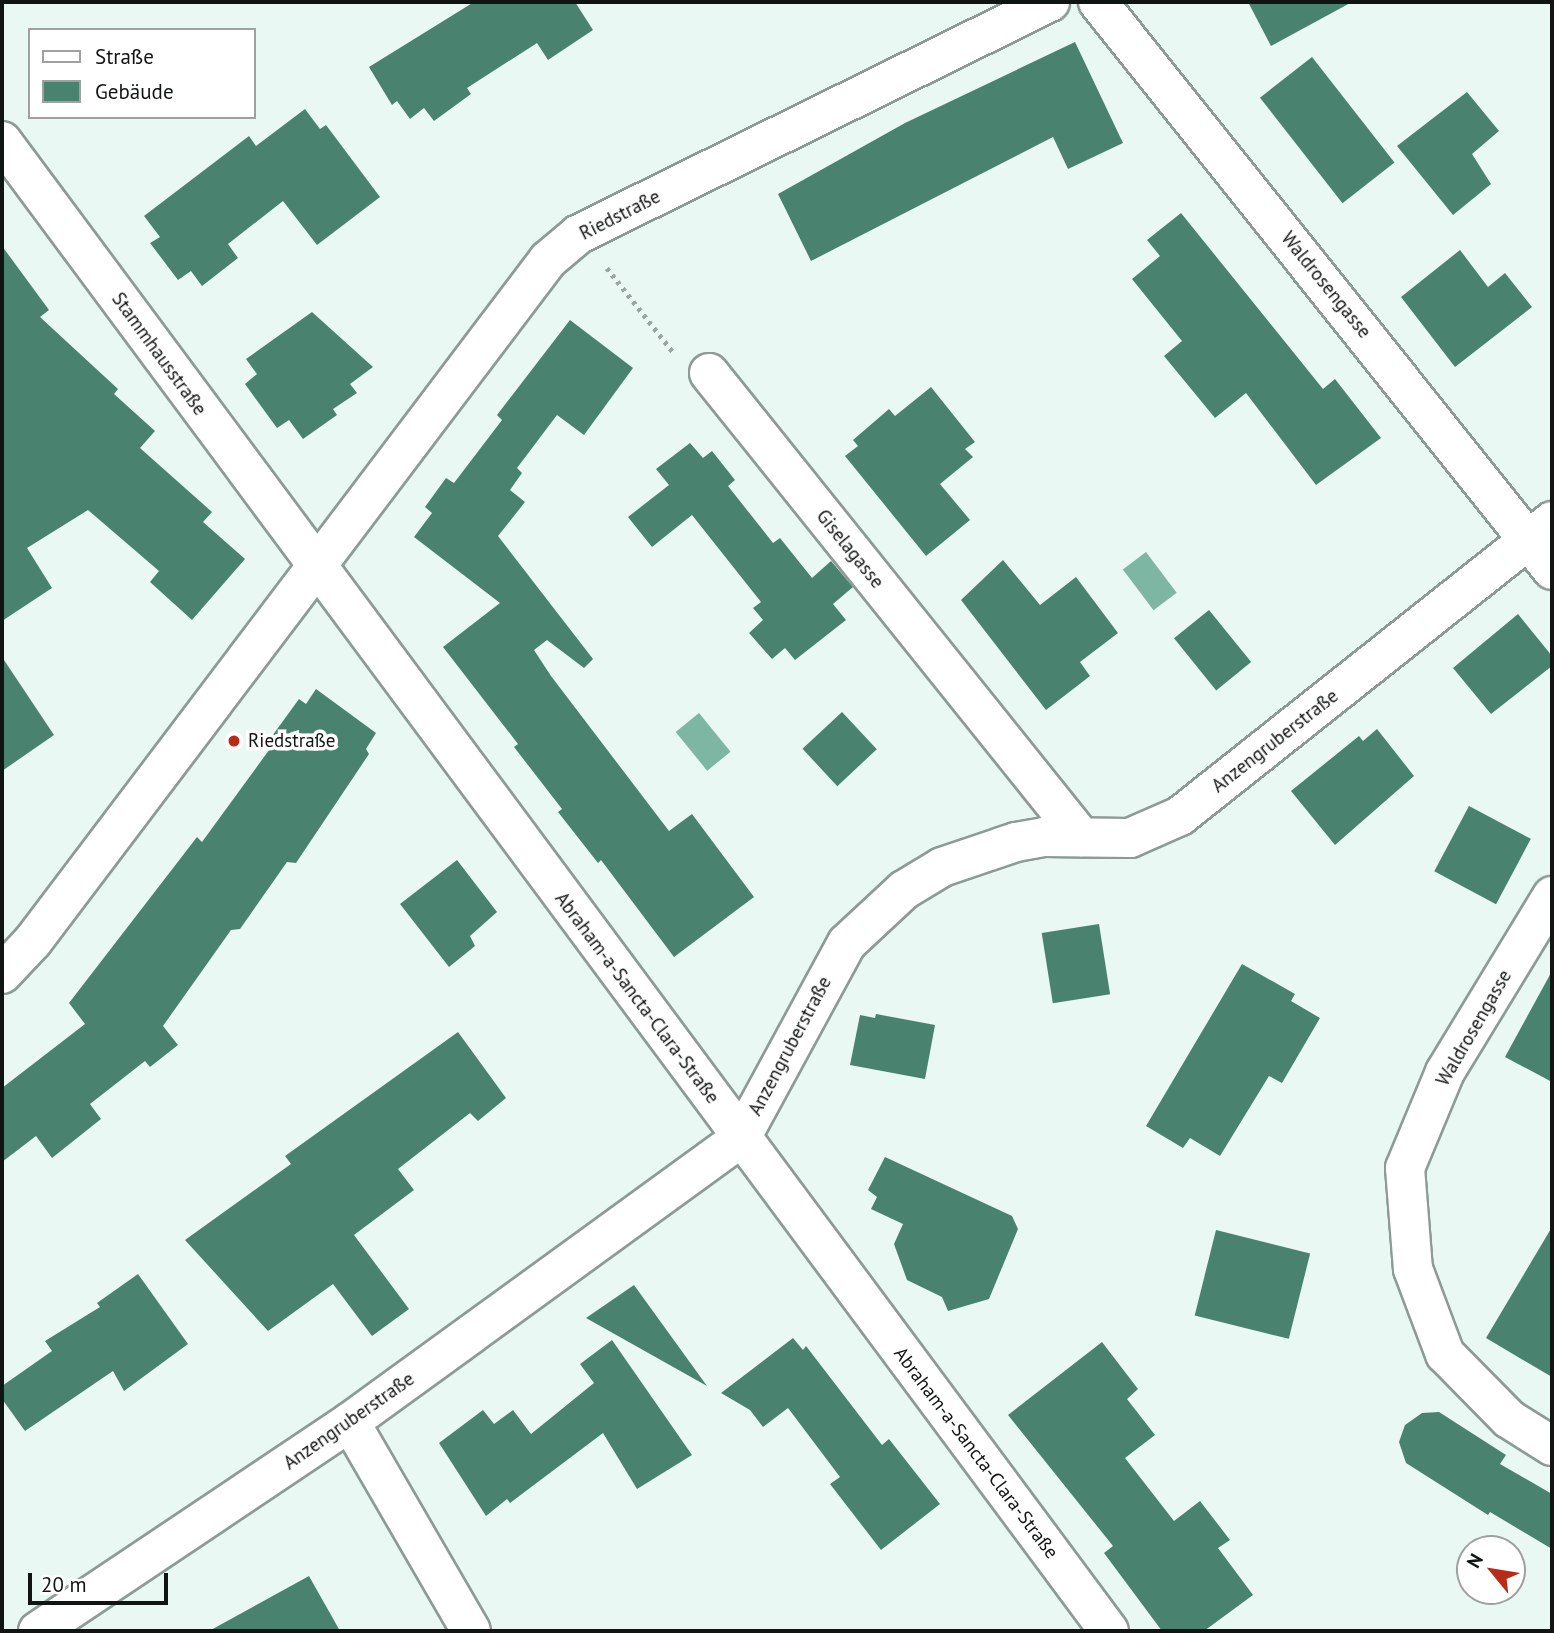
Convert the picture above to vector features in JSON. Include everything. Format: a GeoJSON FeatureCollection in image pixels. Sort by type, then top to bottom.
{"type":"FeatureCollection","features":[{"type":"Feature","properties":{"kind":"street","name":"Riedstraße"},"geometry":{"type":"LineString","coordinates":[[2,974],[33,941],[548,260],[579,234],[1050,2]]}},
{"type":"Feature","properties":{"kind":"street","name":"Waldrosengasse"},"geometry":{"type":"LineString","coordinates":[[1098,2],[1541,530],[1552,570]]}},
{"type":"Feature","properties":{"kind":"street","name":"Stammhausstraße"},"geometry":{"type":"LineString","coordinates":[[2,141],[315,567]]}},
{"type":"Feature","properties":{"kind":"street","name":"Giselagasse"},"geometry":{"type":"LineString","coordinates":[[709,373],[1081,837]]}},
{"type":"Feature","properties":{"kind":"street","name":"Anzengruberstraße"},"geometry":{"type":"LineString","coordinates":[[38,1631],[350,1422],[741,1138],[847,943],[873,915],[904,890],[978,852],[1044,837],[1130,838],[1180,816],[1541,530]]}},
{"type":"Feature","properties":{"kind":"street","name":"Abraham-a-Sancta-Clara-Straße"},"geometry":{"type":"LineString","coordinates":[[315,567],[1110,1631]]}},
{"type":"Feature","properties":{"kind":"street","name":"Waldrosengasse"},"geometry":{"type":"LineString","coordinates":[[1552,896],[1445,1072],[1405,1168],[1413,1269],[1445,1354],[1509,1419],[1552,1446]]}},
{"type":"Feature","properties":{"kind":"street"},"geometry":{"type":"LineString","coordinates":[[350,1422],[471,1631]]}},
{"type":"Feature","properties":{"kind":"path"},"geometry":{"type":"LineString","coordinates":[[610,272],[681,362],[709,373]]}},
{"type":"Feature","properties":{"kind":"shaded area"},"geometry":{"type":"Polygon","coordinates":[[[1146,552],[1177,593],[1154,610],[1123,569],[1146,552]]]}},
{"type":"Feature","properties":{"kind":"shaded area"},"geometry":{"type":"Polygon","coordinates":[[[699,713],[730,752],[707,771],[676,732],[699,713]]]}},
{"type":"Feature","properties":{"kind":"building"},"geometry":{"type":"Polygon","coordinates":[[[474,2],[575,2],[593,30],[548,60],[537,43],[467,88],[471,94],[434,121],[424,108],[410,119],[397,101],[392,105],[369,67],[474,2]]]}},
{"type":"Feature","properties":{"kind":"building"},"geometry":{"type":"Polygon","coordinates":[[[1248,2],[1352,2],[1271,46],[1248,2]]]}},
{"type":"Feature","properties":{"kind":"building"},"geometry":{"type":"Polygon","coordinates":[[[1075,42],[1123,143],[1068,169],[1053,137],[811,261],[778,194],[905,123],[1075,42]]]}},
{"type":"Feature","properties":{"kind":"building"},"geometry":{"type":"Polygon","coordinates":[[[1312,57],[1394,163],[1342,203],[1260,98],[1312,57]]]}},
{"type":"Feature","properties":{"kind":"building"},"geometry":{"type":"Polygon","coordinates":[[[1467,92],[1499,131],[1472,154],[1491,184],[1453,215],[1397,146],[1467,92]]]}},
{"type":"Feature","properties":{"kind":"building"},"geometry":{"type":"Polygon","coordinates":[[[305,109],[320,129],[326,125],[380,197],[317,245],[283,201],[228,244],[238,258],[202,286],[191,271],[178,280],[150,243],[160,237],[144,216],[249,136],[256,146],[305,109]]]}},
{"type":"Feature","properties":{"kind":"building"},"geometry":{"type":"Polygon","coordinates":[[[1181,213],[1323,389],[1335,379],[1381,438],[1316,485],[1246,393],[1215,418],[1164,356],[1182,341],[1132,279],[1160,256],[1147,240],[1181,213]]]}},
{"type":"Feature","properties":{"kind":"building"},"geometry":{"type":"Polygon","coordinates":[[[2,246],[49,310],[40,317],[118,389],[114,394],[155,431],[140,448],[212,512],[203,522],[245,559],[192,620],[150,582],[159,571],[88,510],[27,548],[52,588],[2,621],[2,246]]]}},
{"type":"Feature","properties":{"kind":"building"},"geometry":{"type":"Polygon","coordinates":[[[1460,250],[1488,287],[1505,273],[1532,307],[1455,367],[1401,297],[1460,250]]]}},
{"type":"Feature","properties":{"kind":"building"},"geometry":{"type":"Polygon","coordinates":[[[312,312],[373,367],[350,384],[357,393],[333,409],[337,415],[303,439],[289,420],[277,428],[245,384],[257,374],[246,359],[312,312]]]}},
{"type":"Feature","properties":{"kind":"building"},"geometry":{"type":"Polygon","coordinates":[[[570,320],[633,368],[584,435],[557,415],[517,468],[522,473],[510,490],[525,502],[498,536],[593,659],[584,668],[547,640],[534,650],[551,676],[669,831],[692,814],[754,897],[674,957],[601,860],[598,863],[558,812],[562,809],[514,747],[518,744],[443,647],[500,603],[414,537],[432,513],[425,507],[446,478],[454,483],[502,420],[497,415],[570,320]]]}},
{"type":"Feature","properties":{"kind":"building"},"geometry":{"type":"Polygon","coordinates":[[[931,387],[975,442],[965,449],[973,457],[940,484],[970,520],[926,556],[845,456],[858,446],[853,440],[889,409],[895,416],[931,387]]]}},
{"type":"Feature","properties":{"kind":"building"},"geometry":{"type":"Polygon","coordinates":[[[690,443],[703,458],[712,451],[735,480],[728,486],[773,543],[780,538],[812,578],[831,561],[853,587],[833,604],[846,620],[795,660],[785,648],[772,659],[749,633],[763,620],[753,608],[761,602],[692,515],[652,547],[628,517],[669,485],[656,469],[690,443]]]}},
{"type":"Feature","properties":{"kind":"building"},"geometry":{"type":"Polygon","coordinates":[[[1003,560],[1040,605],[1076,577],[1118,633],[1080,662],[1090,676],[1046,710],[961,600],[1003,560]]]}},
{"type":"Feature","properties":{"kind":"building"},"geometry":{"type":"Polygon","coordinates":[[[1209,610],[1251,662],[1216,690],[1174,638],[1209,610]]]}},
{"type":"Feature","properties":{"kind":"building"},"geometry":{"type":"Polygon","coordinates":[[[1518,614],[1552,656],[1552,666],[1491,714],[1453,668],[1518,614]]]}},
{"type":"Feature","properties":{"kind":"building"},"geometry":{"type":"Polygon","coordinates":[[[2,657],[54,735],[2,771],[2,657]]]}},
{"type":"Feature","properties":{"kind":"building"},"geometry":{"type":"Polygon","coordinates":[[[316,689],[376,733],[366,749],[369,754],[296,863],[287,862],[240,929],[231,930],[163,1026],[178,1045],[150,1067],[145,1061],[90,1104],[101,1119],[52,1158],[36,1136],[2,1162],[2,1088],[85,1024],[69,1003],[197,837],[202,842],[272,746],[267,743],[299,699],[306,704],[316,689]]]}},
{"type":"Feature","properties":{"kind":"building"},"geometry":{"type":"Polygon","coordinates":[[[842,712],[877,749],[837,786],[803,749],[842,712]]]}},
{"type":"Feature","properties":{"kind":"building"},"geometry":{"type":"Polygon","coordinates":[[[1377,729],[1414,776],[1335,845],[1291,791],[1359,736],[1363,741],[1377,729]]]}},
{"type":"Feature","properties":{"kind":"building"},"geometry":{"type":"Polygon","coordinates":[[[1469,806],[1531,839],[1496,904],[1434,871],[1469,806]]]}},
{"type":"Feature","properties":{"kind":"building"},"geometry":{"type":"Polygon","coordinates":[[[457,860],[497,912],[470,936],[475,946],[449,967],[400,904],[457,860]]]}},
{"type":"Feature","properties":{"kind":"building"},"geometry":{"type":"Polygon","coordinates":[[[1099,924],[1110,994],[1053,1003],[1042,933],[1099,924]]]}},
{"type":"Feature","properties":{"kind":"building"},"geometry":{"type":"Polygon","coordinates":[[[1242,964],[1295,994],[1291,1001],[1320,1018],[1282,1083],[1269,1076],[1220,1156],[1190,1138],[1183,1148],[1146,1126],[1242,964]]]}},
{"type":"Feature","properties":{"kind":"building"},"geometry":{"type":"Polygon","coordinates":[[[1552,971],[1552,1082],[1505,1057],[1552,971]]]}},
{"type":"Feature","properties":{"kind":"building"},"geometry":{"type":"Polygon","coordinates":[[[876,1014],[935,1025],[925,1079],[850,1065],[860,1015],[875,1018],[876,1014]]]}},
{"type":"Feature","properties":{"kind":"building"},"geometry":{"type":"Polygon","coordinates":[[[458,1032],[506,1098],[478,1121],[470,1113],[398,1169],[414,1190],[354,1235],[409,1309],[372,1336],[333,1284],[268,1331],[185,1240],[291,1164],[285,1156],[458,1032]]]}},
{"type":"Feature","properties":{"kind":"building"},"geometry":{"type":"Polygon","coordinates":[[[885,1157],[1012,1216],[1018,1229],[989,1299],[948,1311],[942,1297],[907,1280],[894,1244],[903,1224],[871,1209],[877,1197],[868,1190],[885,1157]]]}},
{"type":"Feature","properties":{"kind":"building"},"geometry":{"type":"Polygon","coordinates":[[[1552,1227],[1552,1377],[1486,1338],[1552,1227]]]}},
{"type":"Feature","properties":{"kind":"building"},"geometry":{"type":"Polygon","coordinates":[[[1216,1230],[1310,1253],[1289,1339],[1195,1315],[1216,1230]]]}},
{"type":"Feature","properties":{"kind":"building"},"geometry":{"type":"Polygon","coordinates":[[[138,1274],[188,1344],[124,1391],[113,1371],[25,1431],[2,1399],[2,1386],[52,1351],[45,1341],[100,1307],[97,1303],[138,1274]]]}},
{"type":"Feature","properties":{"kind":"building"},"geometry":{"type":"Polygon","coordinates":[[[634,1285],[707,1386],[586,1318],[634,1285]]]}},
{"type":"Feature","properties":{"kind":"building"},"geometry":{"type":"Polygon","coordinates":[[[793,1338],[803,1350],[806,1346],[882,1445],[889,1439],[940,1504],[881,1550],[830,1484],[840,1477],[788,1408],[763,1427],[750,1410],[721,1393],[793,1338]]]}},
{"type":"Feature","properties":{"kind":"building"},"geometry":{"type":"Polygon","coordinates":[[[612,1340],[692,1455],[637,1489],[603,1433],[510,1503],[507,1499],[486,1516],[439,1443],[483,1410],[494,1424],[513,1410],[531,1434],[594,1383],[580,1364],[612,1340]]]}},
{"type":"Feature","properties":{"kind":"building"},"geometry":{"type":"Polygon","coordinates":[[[1102,1342],[1138,1389],[1127,1399],[1155,1435],[1125,1458],[1174,1521],[1200,1501],[1230,1540],[1218,1548],[1253,1595],[1204,1631],[1162,1631],[1104,1553],[1113,1546],[1008,1415],[1102,1342]]]}},
{"type":"Feature","properties":{"kind":"building"},"geometry":{"type":"Polygon","coordinates":[[[1439,1412],[1506,1455],[1500,1464],[1552,1494],[1552,1549],[1490,1512],[1488,1515],[1406,1463],[1399,1442],[1405,1425],[1422,1413],[1439,1412]]]}},
{"type":"Feature","properties":{"kind":"building"},"geometry":{"type":"Polygon","coordinates":[[[309,1576],[340,1631],[209,1631],[309,1576]]]}},
{"type":"Feature","properties":{"kind":"place","name":"Riedstraße"},"geometry":{"type":"Point","coordinates":[234,741]}}]}
